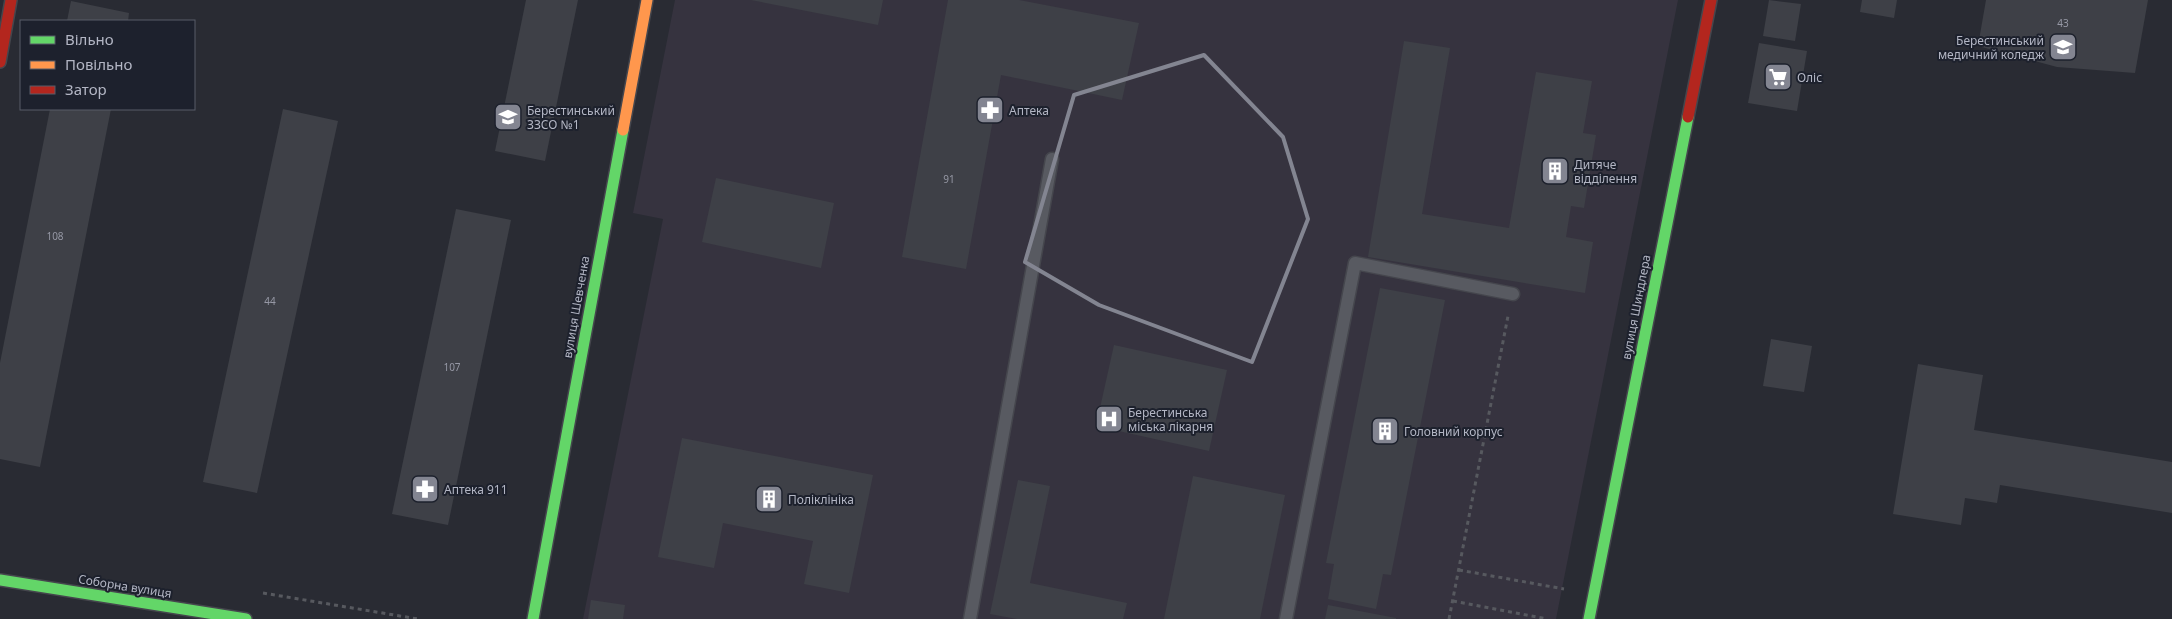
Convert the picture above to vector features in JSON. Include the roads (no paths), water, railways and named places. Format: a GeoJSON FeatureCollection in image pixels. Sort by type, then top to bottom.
{"type":"FeatureCollection","features":[{"type":"Feature","properties":{"kind":"street"},"geometry":{"type":"LineString","coordinates":[[0,62],[11,0]]}},
{"type":"Feature","properties":{"kind":"street","name":"вулиця Шевченка"},"geometry":{"type":"LineString","coordinates":[[533,619],[647,0]]}},
{"type":"Feature","properties":{"kind":"street","name":"вулиця Шиндлера"},"geometry":{"type":"LineString","coordinates":[[1589,619],[1711,0]]}},
{"type":"Feature","properties":{"kind":"street","name":"Соборна вулиця"},"geometry":{"type":"LineString","coordinates":[[0,580],[246,619]]}},
{"type":"Feature","properties":{"kind":"lane"},"geometry":{"type":"LineString","coordinates":[[970,619],[1052,159]]}},
{"type":"Feature","properties":{"kind":"lane"},"geometry":{"type":"LineString","coordinates":[[1286,619],[1355,263],[1513,294]]}},
{"type":"Feature","properties":{"kind":"place","name":"Берестинський медичний коледж"},"geometry":{"type":"Point","coordinates":[2063,47]}},
{"type":"Feature","properties":{"kind":"place","name":"Оліс"},"geometry":{"type":"Point","coordinates":[1778,77]}},
{"type":"Feature","properties":{"kind":"place","name":"Аптека"},"geometry":{"type":"Point","coordinates":[990,110]}},
{"type":"Feature","properties":{"kind":"place","name":"Берестинський ЗЗСО №1"},"geometry":{"type":"Point","coordinates":[508,117]}},
{"type":"Feature","properties":{"kind":"place","name":"Дитяче відділення"},"geometry":{"type":"Point","coordinates":[1555,171]}},
{"type":"Feature","properties":{"kind":"place","name":"Берестинська міська лікарня"},"geometry":{"type":"Point","coordinates":[1109,419]}},
{"type":"Feature","properties":{"kind":"place","name":"Головний корпус"},"geometry":{"type":"Point","coordinates":[1385,431]}},
{"type":"Feature","properties":{"kind":"place","name":"Аптека 911"},"geometry":{"type":"Point","coordinates":[425,489]}},
{"type":"Feature","properties":{"kind":"place","name":"Поліклініка"},"geometry":{"type":"Point","coordinates":[769,499]}}]}
